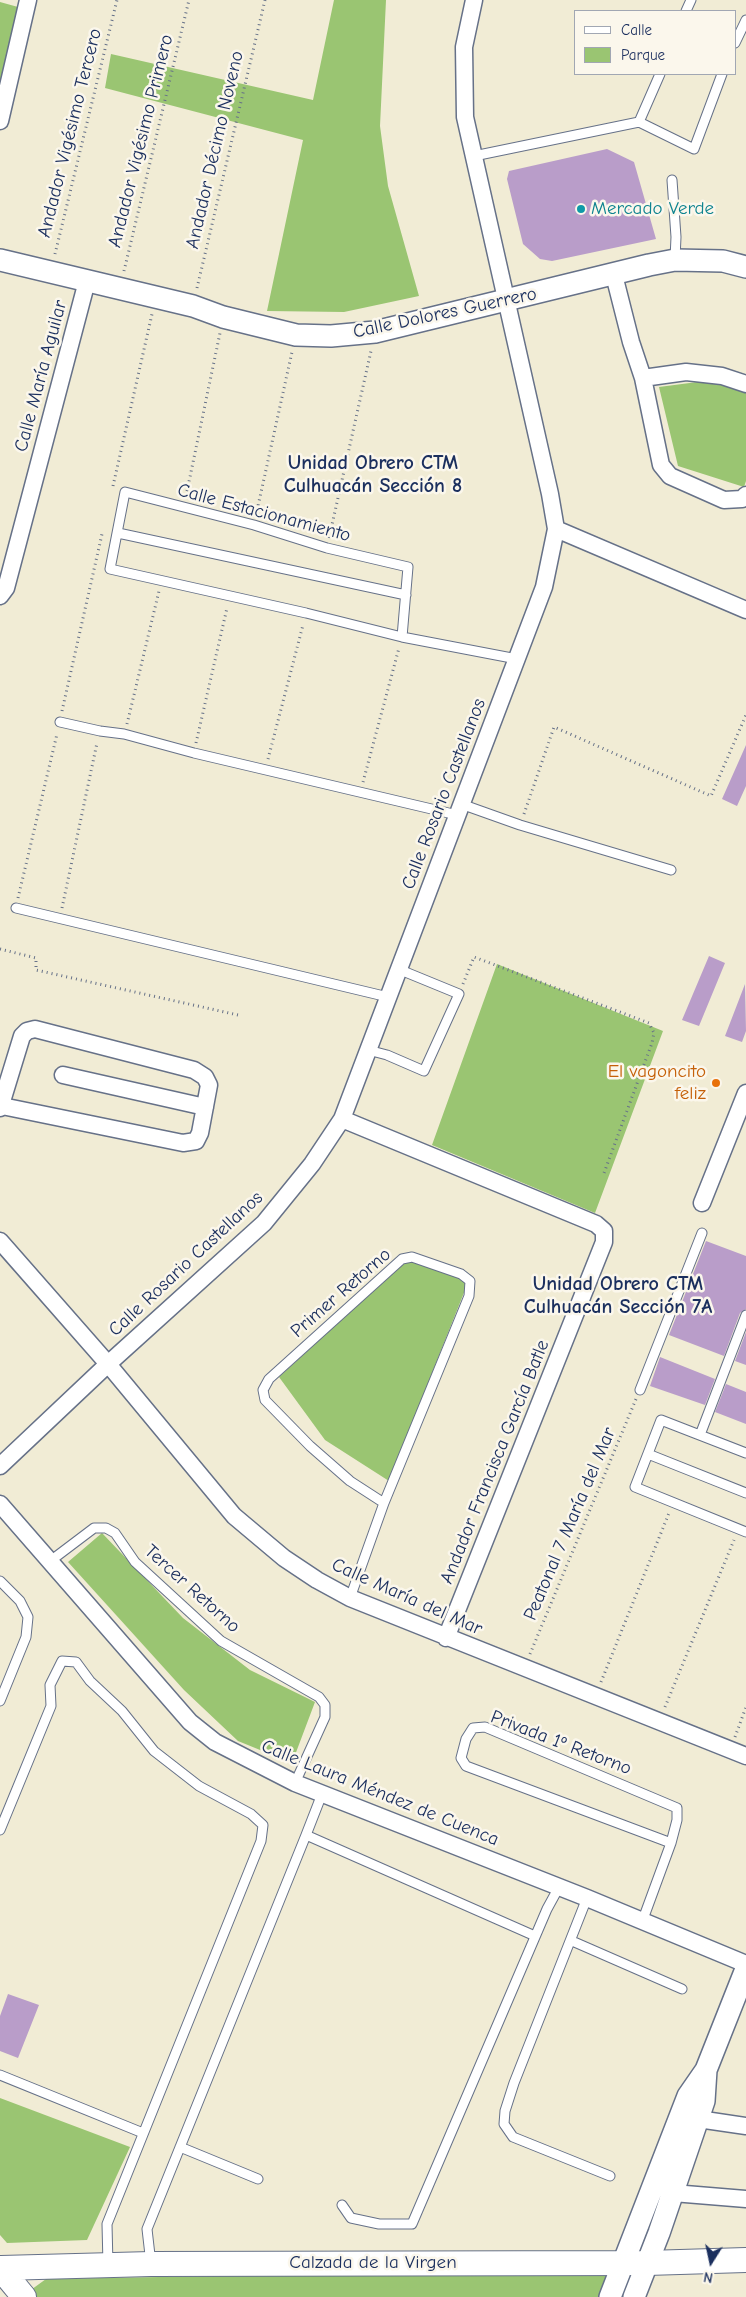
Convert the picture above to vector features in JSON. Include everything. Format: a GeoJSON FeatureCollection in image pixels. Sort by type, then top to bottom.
{"type":"FeatureCollection","features":[{"type":"Feature","properties":{"kind":"main road","name":"Calzada de la Virgen"},"geometry":{"type":"LineString","coordinates":[[0,2268],[151,2264],[646,2263],[746,2260]]}},
{"type":"Feature","properties":{"kind":"main road"},"geometry":{"type":"LineString","coordinates":[[0,2268],[24,2297]]}},
{"type":"Feature","properties":{"kind":"street"},"geometry":{"type":"LineString","coordinates":[[0,121],[28,0]]}},
{"type":"Feature","properties":{"kind":"street","name":"Calle Rosario Castellanos"},"geometry":{"type":"LineString","coordinates":[[0,1466],[108,1364],[264,1224],[312,1164],[342,1119],[544,587],[556,529],[550,494],[465,117],[464,47],[474,0]]}},
{"type":"Feature","properties":{"kind":"street","name":"Calle Dolores Guerrero"},"geometry":{"type":"LineString","coordinates":[[0,260],[193,306],[224,317],[296,334],[331,336],[375,332],[675,260],[723,261],[746,267]]}},
{"type":"Feature","properties":{"kind":"street"},"geometry":{"type":"LineString","coordinates":[[614,275],[630,342],[642,378],[661,465],[670,476],[724,500],[742,499],[746,495]]}},
{"type":"Feature","properties":{"kind":"street","name":"Calle María Aguilar"},"geometry":{"type":"LineString","coordinates":[[0,596],[6,588],[87,281]]}},
{"type":"Feature","properties":{"kind":"street"},"geometry":{"type":"LineString","coordinates":[[642,378],[686,372],[722,376],[746,384]]}},
{"type":"Feature","properties":{"kind":"street"},"geometry":{"type":"LineString","coordinates":[[556,529],[746,610]]}},
{"type":"Feature","properties":{"kind":"street"},"geometry":{"type":"LineString","coordinates":[[35,1029],[194,1070],[205,1077],[208,1085],[200,1133],[196,1141],[183,1144],[1,1107],[22,1036],[27,1031],[35,1029]]}},
{"type":"Feature","properties":{"kind":"street"},"geometry":{"type":"LineString","coordinates":[[63,1075],[205,1107]]}},
{"type":"Feature","properties":{"kind":"street"},"geometry":{"type":"LineString","coordinates":[[702,1203],[746,1093]]}},
{"type":"Feature","properties":{"kind":"street","name":"Andador Francisca García Batle"},"geometry":{"type":"LineString","coordinates":[[342,1119],[596,1224],[604,1231],[604,1242],[446,1638]]}},
{"type":"Feature","properties":{"kind":"street","name":"Calle María del Mar"},"geometry":{"type":"LineString","coordinates":[[0,1241],[108,1364],[234,1516],[284,1558],[317,1580],[350,1598],[446,1638],[746,1756]]}},
{"type":"Feature","properties":{"kind":"street","name":"Calle Laura Méndez de Cuenca"},"geometry":{"type":"LineString","coordinates":[[0,1504],[48,1562],[190,1722],[215,1742],[296,1784],[588,1898],[746,1964]]}},
{"type":"Feature","properties":{"kind":"street"},"geometry":{"type":"LineString","coordinates":[[610,2297],[688,2096],[706,2070],[746,1970]]}},
{"type":"Feature","properties":{"kind":"street"},"geometry":{"type":"LineString","coordinates":[[634,2297],[673,2193],[698,2119],[704,2100],[706,2070]]}},
{"type":"Feature","properties":{"kind":"street"},"geometry":{"type":"LineString","coordinates":[[698,2119],[746,2126]]}},
{"type":"Feature","properties":{"kind":"street"},"geometry":{"type":"LineString","coordinates":[[673,2193],[746,2199]]}},
{"type":"Feature","properties":{"kind":"lane"},"geometry":{"type":"LineString","coordinates":[[736,41],[746,20]]}},
{"type":"Feature","properties":{"kind":"lane"},"geometry":{"type":"LineString","coordinates":[[639,122],[660,75]]}},
{"type":"Feature","properties":{"kind":"lane"},"geometry":{"type":"LineString","coordinates":[[474,156],[639,122],[694,149],[722,75]]}},
{"type":"Feature","properties":{"kind":"lane"},"geometry":{"type":"LineString","coordinates":[[672,180],[676,237],[675,260]]}},
{"type":"Feature","properties":{"kind":"lane","name":"Calle Estacionamiento"},"geometry":{"type":"LineString","coordinates":[[402,637],[408,567],[327,548],[254,525],[183,509],[125,492],[110,569],[162,579],[402,637],[517,658]]}},
{"type":"Feature","properties":{"kind":"lane"},"geometry":{"type":"LineString","coordinates":[[118,533],[406,595]]}},
{"type":"Feature","properties":{"kind":"lane"},"geometry":{"type":"LineString","coordinates":[[60,722],[124,734],[194,753],[360,792],[459,810],[671,870]]}},
{"type":"Feature","properties":{"kind":"lane"},"geometry":{"type":"LineString","coordinates":[[16,908],[388,997]]}},
{"type":"Feature","properties":{"kind":"lane"},"geometry":{"type":"LineString","coordinates":[[368,1050],[387,1055],[424,1071],[459,994],[398,969]]}},
{"type":"Feature","properties":{"kind":"lane"},"geometry":{"type":"LineString","coordinates":[[640,1390],[702,1233]]}},
{"type":"Feature","properties":{"kind":"lane","name":"Primer Retorno"},"geometry":{"type":"LineString","coordinates":[[350,1598],[384,1503],[470,1296],[470,1281],[461,1274],[412,1256],[402,1259],[269,1379],[263,1390],[265,1400],[310,1446],[350,1481],[384,1503]]}},
{"type":"Feature","properties":{"kind":"lane"},"geometry":{"type":"LineString","coordinates":[[700,1435],[746,1315]]}},
{"type":"Feature","properties":{"kind":"lane"},"geometry":{"type":"LineString","coordinates":[[742,1530],[635,1487],[661,1420],[746,1453]]}},
{"type":"Feature","properties":{"kind":"lane"},"geometry":{"type":"LineString","coordinates":[[648,1454],[746,1493]]}},
{"type":"Feature","properties":{"kind":"lane","name":"Tercer Retorno"},"geometry":{"type":"LineString","coordinates":[[48,1562],[94,1528],[106,1528],[115,1533],[135,1562],[221,1641],[319,1696],[326,1705],[325,1717],[296,1784]]}},
{"type":"Feature","properties":{"kind":"lane"},"geometry":{"type":"LineString","coordinates":[[0,1581],[20,1601],[28,1617],[26,1637],[0,1702]]}},
{"type":"Feature","properties":{"kind":"lane"},"geometry":{"type":"LineString","coordinates":[[0,1830],[51,1706],[50,1685],[62,1661],[76,1662],[90,1681],[122,1712],[162,1757],[199,1786],[251,1814],[263,1825],[261,1841],[107,2224],[108,2265]]}},
{"type":"Feature","properties":{"kind":"lane","name":"Privada 1º Retorno"},"geometry":{"type":"LineString","coordinates":[[642,1922],[670,1843],[677,1820],[677,1808],[667,1802],[485,1727],[473,1728],[466,1739],[460,1758],[466,1766],[670,1843]]}},
{"type":"Feature","properties":{"kind":"lane"},"geometry":{"type":"LineString","coordinates":[[151,2264],[147,2229],[322,1794]]}},
{"type":"Feature","properties":{"kind":"lane"},"geometry":{"type":"LineString","coordinates":[[306,1835],[535,1936]]}},
{"type":"Feature","properties":{"kind":"lane"},"geometry":{"type":"LineString","coordinates":[[342,2205],[351,2218],[379,2224],[412,2224],[535,1936],[560,1887]]}},
{"type":"Feature","properties":{"kind":"lane"},"geometry":{"type":"LineString","coordinates":[[588,1898],[514,2083],[505,2111],[504,2124],[513,2137],[610,2176]]}},
{"type":"Feature","properties":{"kind":"lane"},"geometry":{"type":"LineString","coordinates":[[572,1942],[682,1989]]}},
{"type":"Feature","properties":{"kind":"lane"},"geometry":{"type":"LineString","coordinates":[[0,2075],[143,2133]]}},
{"type":"Feature","properties":{"kind":"lane"},"geometry":{"type":"LineString","coordinates":[[180,2147],[258,2179]]}},
{"type":"Feature","properties":{"kind":"path","name":"Andador Vigésimo Tercero"},"geometry":{"type":"LineString","coordinates":[[50,272],[117,0]]}},
{"type":"Feature","properties":{"kind":"path","name":"Andador Vigésimo Primero"},"geometry":{"type":"LineString","coordinates":[[120,289],[189,0]]}},
{"type":"Feature","properties":{"kind":"path","name":"Andador Décimo Noveno"},"geometry":{"type":"LineString","coordinates":[[193,306],[265,0]]}},
{"type":"Feature","properties":{"kind":"path"},"geometry":{"type":"LineString","coordinates":[[112,489],[156,297]]}},
{"type":"Feature","properties":{"kind":"path"},"geometry":{"type":"LineString","coordinates":[[183,509],[224,317]]}},
{"type":"Feature","properties":{"kind":"path"},"geometry":{"type":"LineString","coordinates":[[327,548],[375,332]]}},
{"type":"Feature","properties":{"kind":"path"},"geometry":{"type":"LineString","coordinates":[[254,525],[296,334]]}},
{"type":"Feature","properties":{"kind":"path"},"geometry":{"type":"LineString","coordinates":[[16,908],[104,528]]}},
{"type":"Feature","properties":{"kind":"path"},"geometry":{"type":"LineString","coordinates":[[124,734],[162,579]]}},
{"type":"Feature","properties":{"kind":"path"},"geometry":{"type":"LineString","coordinates":[[194,753],[230,595]]}},
{"type":"Feature","properties":{"kind":"path"},"geometry":{"type":"LineString","coordinates":[[265,769],[306,613]]}},
{"type":"Feature","properties":{"kind":"path"},"geometry":{"type":"LineString","coordinates":[[360,792],[402,637]]}},
{"type":"Feature","properties":{"kind":"path"},"geometry":{"type":"LineString","coordinates":[[520,826],[554,727],[711,796],[746,715]]}},
{"type":"Feature","properties":{"kind":"path"},"geometry":{"type":"LineString","coordinates":[[60,918],[100,731]]}},
{"type":"Feature","properties":{"kind":"path"},"geometry":{"type":"LineString","coordinates":[[0,949],[36,958],[36,970],[238,1015]]}},
{"type":"Feature","properties":{"kind":"path"},"geometry":{"type":"LineString","coordinates":[[459,994],[474,957],[649,1023],[654,1033],[652,1043],[604,1173]]}},
{"type":"Feature","properties":{"kind":"path","name":"Peatonal 7 María del Mar"},"geometry":{"type":"LineString","coordinates":[[524,1669],[640,1390]]}},
{"type":"Feature","properties":{"kind":"path"},"geometry":{"type":"LineString","coordinates":[[595,1696],[673,1502]]}},
{"type":"Feature","properties":{"kind":"path"},"geometry":{"type":"LineString","coordinates":[[659,1722],[742,1530]]}},
{"type":"Feature","properties":{"kind":"path"},"geometry":{"type":"LineString","coordinates":[[730,1749],[746,1707]]}},
{"type":"Feature","properties":{"kind":"green space"},"geometry":{"type":"Polygon","coordinates":[[[334,0],[386,0],[380,126],[388,186],[419,296],[344,312],[267,311],[303,140],[105,88],[111,54],[313,100],[334,0]]]}},
{"type":"Feature","properties":{"kind":"green space"},"geometry":{"type":"Polygon","coordinates":[[[0,2],[18,7],[0,89],[0,2]]]}},
{"type":"Feature","properties":{"kind":"green space"},"geometry":{"type":"Polygon","coordinates":[[[705,381],[746,390],[746,481],[744,487],[678,466],[659,387],[705,381]]]}},
{"type":"Feature","properties":{"kind":"green space"},"geometry":{"type":"Polygon","coordinates":[[[497,964],[663,1031],[595,1213],[432,1145],[497,964]]]}},
{"type":"Feature","properties":{"kind":"green space"},"geometry":{"type":"Polygon","coordinates":[[[410,1257],[469,1280],[389,1481],[325,1440],[279,1377],[410,1257]]]}},
{"type":"Feature","properties":{"kind":"green space"},"geometry":{"type":"Polygon","coordinates":[[[102,1533],[183,1618],[250,1670],[315,1702],[292,1763],[238,1741],[184,1690],[68,1562],[102,1533]]]}},
{"type":"Feature","properties":{"kind":"green space"},"geometry":{"type":"Polygon","coordinates":[[[0,2098],[130,2147],[87,2240],[7,2243],[0,2235],[0,2098]]]}},
{"type":"Feature","properties":{"kind":"green space"},"geometry":{"type":"Polygon","coordinates":[[[610,2269],[601,2297],[37,2297],[28,2292],[46,2279],[610,2269]]]}},
{"type":"Feature","properties":{"kind":"building","name":"Mercado Verde"},"geometry":{"type":"Polygon","coordinates":[[[607,149],[634,162],[656,239],[552,261],[540,259],[523,244],[507,179],[509,171],[607,149]]]}},
{"type":"Feature","properties":{"kind":"building"},"geometry":{"type":"Polygon","coordinates":[[[746,745],[746,786],[737,806],[722,799],[746,745]]]}},
{"type":"Feature","properties":{"kind":"building"},"geometry":{"type":"Polygon","coordinates":[[[709,956],[725,963],[699,1026],[682,1020],[709,956]]]}},
{"type":"Feature","properties":{"kind":"building"},"geometry":{"type":"Polygon","coordinates":[[[745,984],[746,1031],[742,1042],[725,1036],[745,984]]]}},
{"type":"Feature","properties":{"kind":"building"},"geometry":{"type":"Polygon","coordinates":[[[706,1241],[746,1256],[746,1309],[740,1313],[724,1356],[669,1335],[706,1241]]]}},
{"type":"Feature","properties":{"kind":"building"},"geometry":{"type":"Polygon","coordinates":[[[746,1332],[746,1365],[735,1361],[746,1332]]]}},
{"type":"Feature","properties":{"kind":"building"},"geometry":{"type":"Polygon","coordinates":[[[660,1357],[715,1379],[705,1405],[650,1386],[660,1357]]]}},
{"type":"Feature","properties":{"kind":"building"},"geometry":{"type":"Polygon","coordinates":[[[726,1384],[746,1392],[746,1424],[715,1412],[726,1384]]]}},
{"type":"Feature","properties":{"kind":"building"},"geometry":{"type":"Polygon","coordinates":[[[8,1994],[39,2005],[18,2058],[0,2051],[0,2016],[8,1994]]]}},
{"type":"Feature","properties":{"kind":"place","name":"Mercado Verde"},"geometry":{"type":"Point","coordinates":[581,209]}},
{"type":"Feature","properties":{"kind":"place","name":"El vagoncito feliz"},"geometry":{"type":"Point","coordinates":[716,1083]}},
{"type":"Feature","properties":{"kind":"district","name":"Unidad Obrero CTM Culhuacán Sección 8"},"geometry":{"type":"Point","coordinates":[373,474]}},
{"type":"Feature","properties":{"kind":"district","name":"Unidad Obrero CTM Culhuacán Sección 7A"},"geometry":{"type":"Point","coordinates":[618,1296]}}]}
